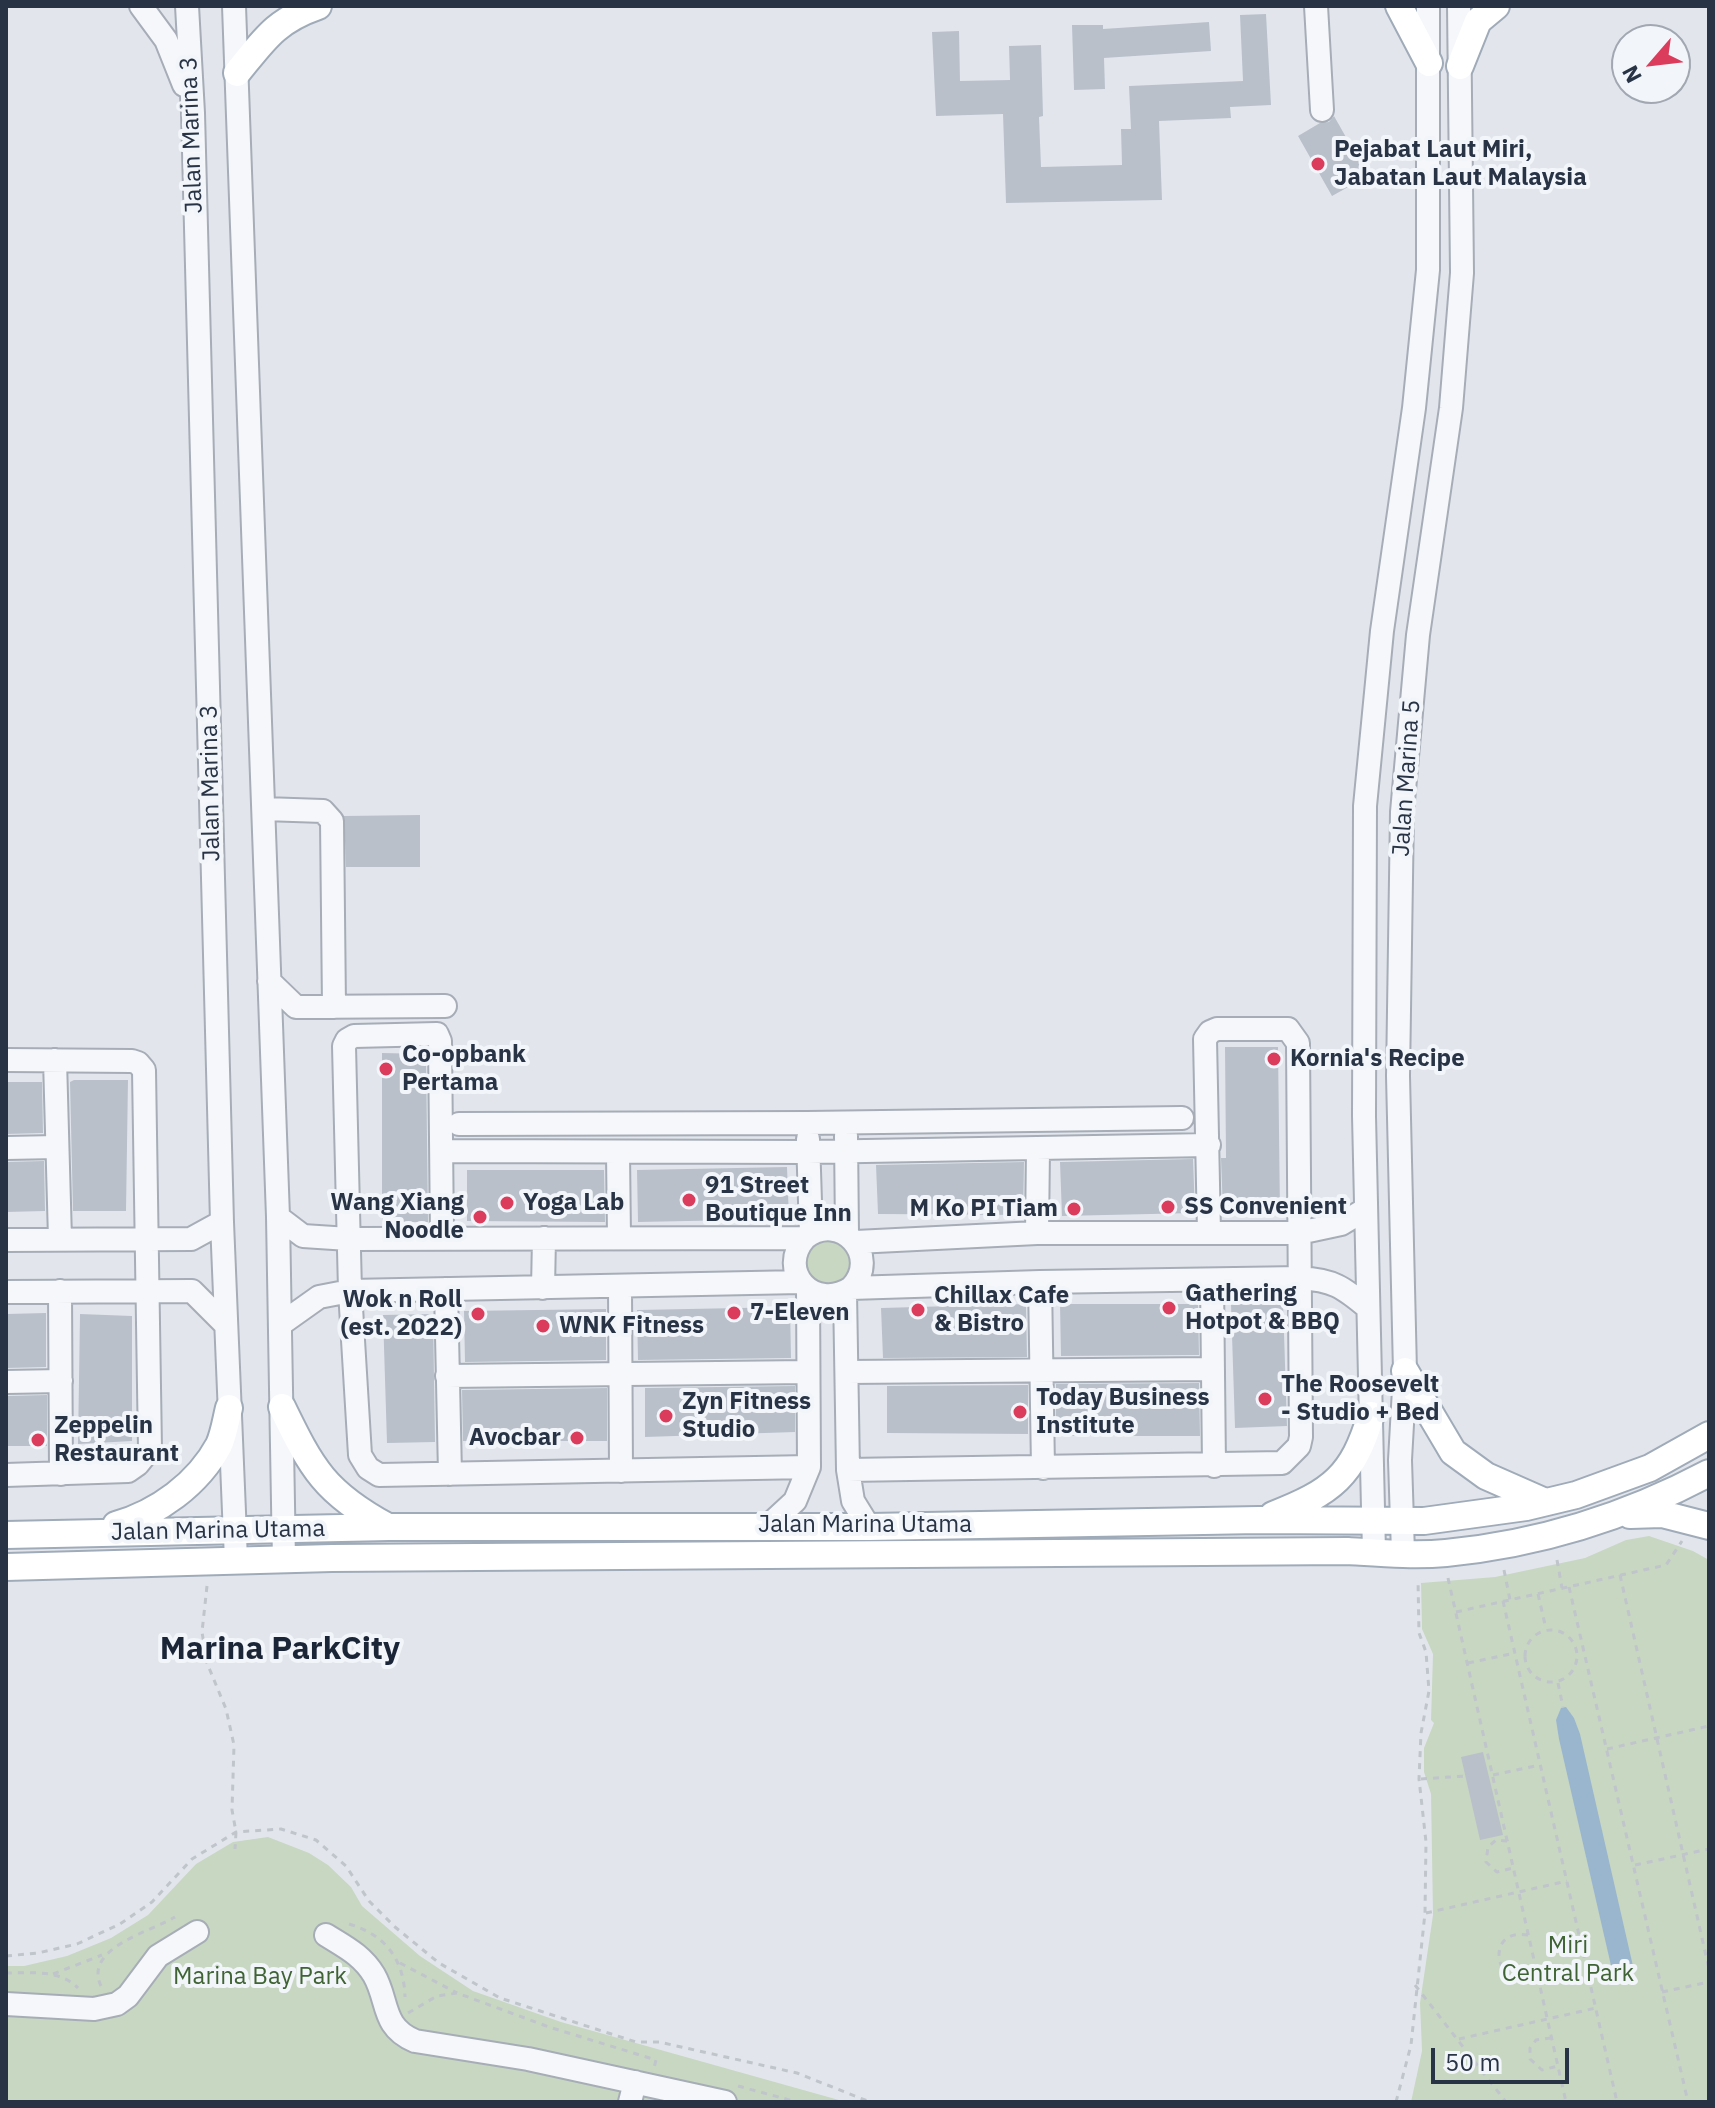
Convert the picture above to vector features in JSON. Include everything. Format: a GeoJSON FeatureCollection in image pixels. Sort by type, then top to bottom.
{"type":"FeatureCollection","features":[{"type":"Feature","properties":{"kind":"main road"},"geometry":{"type":"LineString","coordinates":[[237,73],[271,30],[289,18],[318,6]]}},
{"type":"Feature","properties":{"kind":"main road"},"geometry":{"type":"LineString","coordinates":[[1399,6],[1429,63]]}},
{"type":"Feature","properties":{"kind":"main road"},"geometry":{"type":"LineString","coordinates":[[1460,66],[1478,21],[1496,6]]}},
{"type":"Feature","properties":{"kind":"main road"},"geometry":{"type":"LineString","coordinates":[[1405,1371],[1453,1452],[1486,1476],[1545,1502]]}},
{"type":"Feature","properties":{"kind":"main road"},"geometry":{"type":"LineString","coordinates":[[282,1407],[306,1458],[325,1483],[363,1513],[389,1527]]}},
{"type":"Feature","properties":{"kind":"main road"},"geometry":{"type":"LineString","coordinates":[[82,1534],[139,1519],[186,1488],[219,1444],[229,1408]]}},
{"type":"Feature","properties":{"kind":"main road"},"geometry":{"type":"LineString","coordinates":[[1259,1520],[1300,1504],[1347,1471],[1361,1448],[1371,1415]]}},
{"type":"Feature","properties":{"kind":"main road","name":"Jalan Marina Utama"},"geometry":{"type":"LineString","coordinates":[[6,1535],[389,1527],[869,1527],[1259,1520],[1424,1521],[1545,1502],[1608,1485],[1650,1468],[1699,1441]]}},
{"type":"Feature","properties":{"kind":"main road","name":"Jalan Marina Utama"},"geometry":{"type":"LineString","coordinates":[[6,1567],[236,1560],[1445,1554],[1535,1540],[1622,1515],[1708,1477]]}},
{"type":"Feature","properties":{"kind":"main road"},"geometry":{"type":"LineString","coordinates":[[1622,1515],[1662,1514],[1698,1523]]}},
{"type":"Feature","properties":{"kind":"street"},"geometry":{"type":"LineString","coordinates":[[141,6],[166,40],[193,113]]}},
{"type":"Feature","properties":{"kind":"street","name":"Jalan Marina 3"},"geometry":{"type":"LineString","coordinates":[[187,6],[193,113],[225,1324],[236,1560]]}},
{"type":"Feature","properties":{"kind":"street","name":"Jalan Marina 3"},"geometry":{"type":"LineString","coordinates":[[234,6],[278,1217],[284,1560]]}},
{"type":"Feature","properties":{"kind":"street"},"geometry":{"type":"LineString","coordinates":[[1316,6],[1322,110]]}},
{"type":"Feature","properties":{"kind":"street","name":"Jalan Marina 5"},"geometry":{"type":"LineString","coordinates":[[1374,1552],[1366,1209],[1365,806],[1382,631],[1414,408],[1428,270],[1428,6]]}},
{"type":"Feature","properties":{"kind":"street","name":"Jalan Marina 5"},"geometry":{"type":"LineString","coordinates":[[1403,1553],[1400,1460],[1405,1371],[1398,1076],[1402,812],[1418,635],[1451,408],[1462,273],[1459,6]]}},
{"type":"Feature","properties":{"kind":"street"},"geometry":{"type":"LineString","coordinates":[[264,809],[323,811],[332,821],[334,1007]]}},
{"type":"Feature","properties":{"kind":"street"},"geometry":{"type":"LineString","coordinates":[[269,981],[296,1007],[445,1006]]}},
{"type":"Feature","properties":{"kind":"street"},"geometry":{"type":"LineString","coordinates":[[271,1033],[296,1007]]}},
{"type":"Feature","properties":{"kind":"street"},"geometry":{"type":"LineString","coordinates":[[848,1470],[1282,1463],[1299,1446],[1301,1437],[1298,1043],[1288,1029],[1217,1029],[1205,1039],[1209,1232]]}},
{"type":"Feature","properties":{"kind":"street"},"geometry":{"type":"LineString","coordinates":[[442,1238],[443,1151],[440,1041],[437,1034],[354,1036],[344,1046],[350,1291],[360,1455],[368,1468],[379,1475],[809,1467]]}},
{"type":"Feature","properties":{"kind":"street"},"geometry":{"type":"LineString","coordinates":[[6,1060],[132,1061],[144,1070],[150,1449],[128,1471],[6,1475]]}},
{"type":"Feature","properties":{"kind":"street"},"geometry":{"type":"LineString","coordinates":[[55,1060],[60,1239]]}},
{"type":"Feature","properties":{"kind":"street"},"geometry":{"type":"LineString","coordinates":[[459,1124],[1182,1118]]}},
{"type":"Feature","properties":{"kind":"street"},"geometry":{"type":"LineString","coordinates":[[769,1525],[795,1501],[809,1467],[804,1285],[795,1258],[808,1236],[807,1123]]}},
{"type":"Feature","properties":{"kind":"street"},"geometry":{"type":"LineString","coordinates":[[845,1123],[852,1238],[860,1249],[862,1266],[860,1275],[848,1290],[848,1470],[853,1501],[869,1527]]}},
{"type":"Feature","properties":{"kind":"street"},"geometry":{"type":"LineString","coordinates":[[443,1151],[808,1152],[1209,1145]]}},
{"type":"Feature","properties":{"kind":"street"},"geometry":{"type":"LineString","coordinates":[[6,1148],[57,1147]]}},
{"type":"Feature","properties":{"kind":"street"},"geometry":{"type":"LineString","coordinates":[[1037,1233],[1038,1149]]}},
{"type":"Feature","properties":{"kind":"street"},"geometry":{"type":"LineString","coordinates":[[618,1153],[619,1237]]}},
{"type":"Feature","properties":{"kind":"street"},"geometry":{"type":"LineString","coordinates":[[278,1217],[303,1236],[349,1239],[808,1236],[827,1228],[852,1238],[1037,1233],[1299,1233],[1341,1224],[1366,1209]]}},
{"type":"Feature","properties":{"kind":"street"},"geometry":{"type":"LineString","coordinates":[[6,1240],[191,1239],[222,1222]]}},
{"type":"Feature","properties":{"kind":"street"},"geometry":{"type":"LineString","coordinates":[[543,1288],[544,1238]]}},
{"type":"Feature","properties":{"kind":"street"},"geometry":{"type":"LineString","coordinates":[[281,1324],[319,1297],[350,1291],[446,1289],[804,1285],[826,1296],[848,1290],[1040,1282],[1300,1278],[1324,1279],[1341,1286],[1368,1308]]}},
{"type":"Feature","properties":{"kind":"street"},"geometry":{"type":"LineString","coordinates":[[1212,1281],[1214,1466]]}},
{"type":"Feature","properties":{"kind":"street"},"geometry":{"type":"LineString","coordinates":[[1040,1282],[1043,1468]]}},
{"type":"Feature","properties":{"kind":"street"},"geometry":{"type":"LineString","coordinates":[[620,1287],[621,1471]]}},
{"type":"Feature","properties":{"kind":"street"},"geometry":{"type":"LineString","coordinates":[[446,1289],[450,1474]]}},
{"type":"Feature","properties":{"kind":"street"},"geometry":{"type":"LineString","coordinates":[[60,1291],[61,1474]]}},
{"type":"Feature","properties":{"kind":"street"},"geometry":{"type":"LineString","coordinates":[[6,1292],[192,1291],[225,1324]]}},
{"type":"Feature","properties":{"kind":"street"},"geometry":{"type":"LineString","coordinates":[[847,1372],[1213,1369]]}},
{"type":"Feature","properties":{"kind":"street"},"geometry":{"type":"LineString","coordinates":[[447,1376],[808,1372]]}},
{"type":"Feature","properties":{"kind":"street"},"geometry":{"type":"LineString","coordinates":[[6,1382],[61,1381]]}},
{"type":"Feature","properties":{"kind":"street"},"geometry":{"type":"LineString","coordinates":[[1699,1441],[1708,1477]]}},
{"type":"Feature","properties":{"kind":"street"},"geometry":{"type":"LineString","coordinates":[[6,2004],[94,2009],[117,2004],[128,1996],[158,1956],[197,1932]]}},
{"type":"Feature","properties":{"kind":"street"},"geometry":{"type":"LineString","coordinates":[[326,1935],[360,1956],[376,1978],[385,2010],[404,2037],[528,2059],[638,2090],[725,2102]]}},
{"type":"Feature","properties":{"kind":"path"},"geometry":{"type":"LineString","coordinates":[[1456,1612],[1666,1565],[1698,1523]]}},
{"type":"Feature","properties":{"kind":"path"},"geometry":{"type":"LineString","coordinates":[[1557,1560],[1562,1588]]}},
{"type":"Feature","properties":{"kind":"path"},"geometry":{"type":"LineString","coordinates":[[1504,1570],[1510,1600]]}},
{"type":"Feature","properties":{"kind":"path"},"geometry":{"type":"LineString","coordinates":[[1620,1575],[1709,1969]]}},
{"type":"Feature","properties":{"kind":"path"},"geometry":{"type":"LineString","coordinates":[[1448,1578],[1566,2102]]}},
{"type":"Feature","properties":{"kind":"path"},"geometry":{"type":"LineString","coordinates":[[1396,2102],[1411,2045],[1425,1913],[1426,1842],[1419,1779],[1421,1733],[1429,1691],[1426,1652],[1419,1633],[1418,1580]]}},
{"type":"Feature","properties":{"kind":"path"},"geometry":{"type":"LineString","coordinates":[[207,1586],[202,1632],[207,1663],[226,1709],[234,1745],[232,1810],[235,1849]]}},
{"type":"Feature","properties":{"kind":"path"},"geometry":{"type":"LineString","coordinates":[[1569,1587],[1688,2102]]}},
{"type":"Feature","properties":{"kind":"path"},"geometry":{"type":"LineString","coordinates":[[1538,1594],[1546,1630]]}},
{"type":"Feature","properties":{"kind":"path"},"geometry":{"type":"LineString","coordinates":[[1503,1601],[1617,2102]]}},
{"type":"Feature","properties":{"kind":"path"},"geometry":{"type":"LineString","coordinates":[[1546,1630],[1563,1633],[1575,1647],[1576,1665],[1558,1681],[1532,1675],[1525,1660],[1528,1644],[1533,1637],[1546,1630]]}},
{"type":"Feature","properties":{"kind":"path"},"geometry":{"type":"LineString","coordinates":[[1467,1664],[1515,1653]]}},
{"type":"Feature","properties":{"kind":"path"},"geometry":{"type":"LineString","coordinates":[[1558,1681],[1563,1707]]}},
{"type":"Feature","properties":{"kind":"path"},"geometry":{"type":"LineString","coordinates":[[1607,1750],[1709,1726]]}},
{"type":"Feature","properties":{"kind":"path"},"geometry":{"type":"LineString","coordinates":[[1493,1776],[1540,1765]]}},
{"type":"Feature","properties":{"kind":"path"},"geometry":{"type":"LineString","coordinates":[[1419,1779],[1465,1776]]}},
{"type":"Feature","properties":{"kind":"path"},"geometry":{"type":"LineString","coordinates":[[6,1956],[77,1944],[120,1924],[152,1902],[192,1859],[236,1832],[281,1829],[316,1840],[346,1866],[369,1901],[395,1927],[439,1963],[500,1998],[636,2042],[659,2042],[797,2073],[870,2102]]}},
{"type":"Feature","properties":{"kind":"path"},"geometry":{"type":"LineString","coordinates":[[1507,1841],[1492,1843],[1485,1857],[1488,1866],[1497,1872],[1513,1868]]}},
{"type":"Feature","properties":{"kind":"path"},"geometry":{"type":"LineString","coordinates":[[1633,1866],[1709,1849]]}},
{"type":"Feature","properties":{"kind":"path"},"geometry":{"type":"LineString","coordinates":[[1425,1913],[1567,1881]]}},
{"type":"Feature","properties":{"kind":"path"},"geometry":{"type":"LineString","coordinates":[[53,1974],[106,1954],[175,1917]]}},
{"type":"Feature","properties":{"kind":"path"},"geometry":{"type":"LineString","coordinates":[[1528,1935],[1520,1933],[1507,1938],[1498,1957],[1503,1971],[1516,1978],[1537,1972]]}},
{"type":"Feature","properties":{"kind":"path"},"geometry":{"type":"LineString","coordinates":[[95,1996],[101,1987],[97,1964],[106,1954]]}},
{"type":"Feature","properties":{"kind":"path"},"geometry":{"type":"LineString","coordinates":[[400,1963],[457,1993],[536,2023],[656,2060],[638,2090]]}},
{"type":"Feature","properties":{"kind":"path"},"geometry":{"type":"LineString","coordinates":[[6,1973],[53,1974],[71,1981],[82,1992]]}},
{"type":"Feature","properties":{"kind":"path"},"geometry":{"type":"LineString","coordinates":[[1662,1992],[1709,1982]]}},
{"type":"Feature","properties":{"kind":"path"},"geometry":{"type":"LineString","coordinates":[[1415,1985],[1506,2102]]}},
{"type":"Feature","properties":{"kind":"path"},"geometry":{"type":"LineString","coordinates":[[404,2015],[437,1996],[457,1993]]}},
{"type":"Feature","properties":{"kind":"path"},"geometry":{"type":"LineString","coordinates":[[1458,2039],[1596,2008]]}},
{"type":"Feature","properties":{"kind":"path"},"geometry":{"type":"LineString","coordinates":[[1551,2038],[1536,2040],[1530,2048],[1530,2059],[1542,2070],[1558,2066]]}},
{"type":"Feature","properties":{"kind":"green space"},"geometry":{"type":"Polygon","coordinates":[[[829,1241],[844,1248],[851,1263],[844,1278],[829,1285],[814,1278],[807,1263],[814,1248],[829,1241]]]}},
{"type":"Feature","properties":{"kind":"green space","name":"Miri Central Park"},"geometry":{"type":"Polygon","coordinates":[[[1649,1536],[1693,1551],[1709,1560],[1709,2102],[1411,2102],[1422,2051],[1420,2003],[1433,1915],[1431,1794],[1424,1772],[1424,1748],[1434,1723],[1431,1720],[1433,1654],[1422,1629],[1421,1583],[1495,1577],[1585,1558],[1626,1540],[1649,1536]]]}},
{"type":"Feature","properties":{"kind":"green space","name":"Marina Bay Park"},"geometry":{"type":"Polygon","coordinates":[[[268,1837],[309,1853],[328,1865],[351,1887],[362,1906],[420,1956],[473,1991],[561,2022],[846,2102],[6,2102],[6,1966],[24,1966],[67,1956],[111,1938],[148,1915],[196,1864],[233,1842],[268,1837]]]}},
{"type":"Feature","properties":{"kind":"water"},"geometry":{"type":"Polygon","coordinates":[[[1566,1707],[1580,1734],[1633,1966],[1632,1973],[1625,1980],[1616,1977],[1612,1970],[1559,1739],[1556,1720],[1561,1708],[1566,1707]]]}},
{"type":"Feature","properties":{"kind":"building"},"geometry":{"type":"Polygon","coordinates":[[[1266,14],[1271,105],[1230,107],[1231,118],[1159,121],[1162,200],[1006,203],[1003,114],[936,116],[932,32],[959,31],[960,81],[1010,80],[1009,46],[1041,45],[1041,167],[1122,165],[1121,129],[1131,129],[1129,86],[1243,81],[1240,15],[1266,14]]]}},
{"type":"Feature","properties":{"kind":"building"},"geometry":{"type":"Polygon","coordinates":[[[1209,22],[1211,51],[1104,58],[1105,89],[1074,90],[1072,25],[1103,25],[1103,29],[1209,22]]]}},
{"type":"Feature","properties":{"kind":"building"},"geometry":{"type":"Polygon","coordinates":[[[1334,116],[1368,176],[1332,196],[1298,136],[1320,123],[1329,122],[1334,116]]]}},
{"type":"Feature","properties":{"kind":"building"},"geometry":{"type":"Polygon","coordinates":[[[420,815],[420,867],[346,867],[344,816],[420,815]]]}},
{"type":"Feature","properties":{"kind":"building"},"geometry":{"type":"Polygon","coordinates":[[[1225,1047],[1278,1047],[1280,1214],[1223,1212],[1221,1158],[1226,1158],[1225,1047]]]}},
{"type":"Feature","properties":{"kind":"building"},"geometry":{"type":"Polygon","coordinates":[[[382,1053],[426,1054],[428,1222],[382,1222],[382,1053]]]}},
{"type":"Feature","properties":{"kind":"building"},"geometry":{"type":"Polygon","coordinates":[[[128,1080],[126,1211],[73,1211],[70,1082],[128,1080]]]}},
{"type":"Feature","properties":{"kind":"building"},"geometry":{"type":"Polygon","coordinates":[[[6,1082],[42,1082],[43,1133],[6,1134],[6,1082]]]}},
{"type":"Feature","properties":{"kind":"building"},"geometry":{"type":"Polygon","coordinates":[[[1193,1159],[1195,1213],[1062,1216],[1060,1162],[1193,1159]]]}},
{"type":"Feature","properties":{"kind":"building"},"geometry":{"type":"Polygon","coordinates":[[[44,1161],[45,1211],[6,1212],[6,1162],[44,1161]]]}},
{"type":"Feature","properties":{"kind":"building"},"geometry":{"type":"Polygon","coordinates":[[[1024,1162],[1023,1215],[878,1214],[876,1165],[1024,1162]]]}},
{"type":"Feature","properties":{"kind":"building"},"geometry":{"type":"Polygon","coordinates":[[[787,1167],[789,1219],[638,1222],[637,1170],[787,1167]]]}},
{"type":"Feature","properties":{"kind":"building"},"geometry":{"type":"Polygon","coordinates":[[[467,1170],[604,1170],[605,1222],[467,1221],[467,1170]]]}},
{"type":"Feature","properties":{"kind":"building"},"geometry":{"type":"Polygon","coordinates":[[[1283,1302],[1287,1426],[1235,1428],[1231,1304],[1283,1302]]]}},
{"type":"Feature","properties":{"kind":"building"},"geometry":{"type":"Polygon","coordinates":[[[1026,1304],[1027,1357],[883,1358],[881,1308],[1026,1304]]]}},
{"type":"Feature","properties":{"kind":"building"},"geometry":{"type":"Polygon","coordinates":[[[1060,1304],[1198,1304],[1199,1355],[1061,1356],[1060,1304]]]}},
{"type":"Feature","properties":{"kind":"building"},"geometry":{"type":"Polygon","coordinates":[[[790,1307],[791,1358],[638,1360],[637,1310],[790,1307]]]}},
{"type":"Feature","properties":{"kind":"building"},"geometry":{"type":"Polygon","coordinates":[[[606,1309],[606,1360],[465,1362],[464,1311],[606,1309]]]}},
{"type":"Feature","properties":{"kind":"building"},"geometry":{"type":"Polygon","coordinates":[[[46,1313],[46,1367],[6,1368],[6,1314],[46,1313]]]}},
{"type":"Feature","properties":{"kind":"building"},"geometry":{"type":"Polygon","coordinates":[[[80,1314],[132,1316],[132,1441],[78,1444],[80,1314]]]}},
{"type":"Feature","properties":{"kind":"building"},"geometry":{"type":"Polygon","coordinates":[[[433,1314],[435,1442],[387,1443],[383,1315],[433,1314]]]}},
{"type":"Feature","properties":{"kind":"building"},"geometry":{"type":"Polygon","coordinates":[[[1199,1383],[1200,1436],[1056,1434],[1056,1384],[1199,1383]]]}},
{"type":"Feature","properties":{"kind":"building"},"geometry":{"type":"Polygon","coordinates":[[[1028,1385],[1028,1434],[887,1433],[887,1386],[1028,1385]]]}},
{"type":"Feature","properties":{"kind":"building"},"geometry":{"type":"Polygon","coordinates":[[[795,1386],[795,1432],[645,1437],[645,1388],[795,1386]]]}},
{"type":"Feature","properties":{"kind":"building"},"geometry":{"type":"Polygon","coordinates":[[[607,1388],[607,1441],[463,1441],[462,1390],[607,1388]]]}},
{"type":"Feature","properties":{"kind":"building"},"geometry":{"type":"Polygon","coordinates":[[[47,1395],[47,1446],[6,1446],[6,1396],[47,1395]]]}},
{"type":"Feature","properties":{"kind":"building"},"geometry":{"type":"Polygon","coordinates":[[[1483,1752],[1503,1835],[1480,1840],[1461,1757],[1483,1752]]]}},
{"type":"Feature","properties":{"kind":"place","name":"Pejabat Laut Miri, Jabatan Laut Malaysia"},"geometry":{"type":"Point","coordinates":[1318,164]}},
{"type":"Feature","properties":{"kind":"place","name":"Kornia's Recipe"},"geometry":{"type":"Point","coordinates":[1274,1059]}},
{"type":"Feature","properties":{"kind":"place","name":"Co-opbank Pertama"},"geometry":{"type":"Point","coordinates":[386,1069]}},
{"type":"Feature","properties":{"kind":"place","name":"91 Street Boutique Inn"},"geometry":{"type":"Point","coordinates":[689,1200]}},
{"type":"Feature","properties":{"kind":"place","name":"Yoga Lab"},"geometry":{"type":"Point","coordinates":[507,1203]}},
{"type":"Feature","properties":{"kind":"place","name":"SS Convenient"},"geometry":{"type":"Point","coordinates":[1168,1207]}},
{"type":"Feature","properties":{"kind":"place","name":"M Ko PI Tiam"},"geometry":{"type":"Point","coordinates":[1074,1209]}},
{"type":"Feature","properties":{"kind":"place","name":"Wang Xiang Noodle"},"geometry":{"type":"Point","coordinates":[480,1217]}},
{"type":"Feature","properties":{"kind":"place","name":"Gathering Hotpot & BBQ"},"geometry":{"type":"Point","coordinates":[1169,1308]}},
{"type":"Feature","properties":{"kind":"place","name":"Chillax Cafe & Bistro"},"geometry":{"type":"Point","coordinates":[918,1310]}},
{"type":"Feature","properties":{"kind":"place","name":"7-Eleven"},"geometry":{"type":"Point","coordinates":[734,1313]}},
{"type":"Feature","properties":{"kind":"place","name":"Wok n Roll (est. 2022)"},"geometry":{"type":"Point","coordinates":[478,1314]}},
{"type":"Feature","properties":{"kind":"place","name":"WNK Fitness"},"geometry":{"type":"Point","coordinates":[543,1326]}},
{"type":"Feature","properties":{"kind":"place","name":"The Roosevelt - Studio + Bed"},"geometry":{"type":"Point","coordinates":[1265,1399]}},
{"type":"Feature","properties":{"kind":"place","name":"Today Business Institute"},"geometry":{"type":"Point","coordinates":[1020,1412]}},
{"type":"Feature","properties":{"kind":"place","name":"Zyn Fitness Studio"},"geometry":{"type":"Point","coordinates":[666,1416]}},
{"type":"Feature","properties":{"kind":"place","name":"Avocbar"},"geometry":{"type":"Point","coordinates":[577,1438]}},
{"type":"Feature","properties":{"kind":"place","name":"Zeppelin Restaurant"},"geometry":{"type":"Point","coordinates":[38,1440]}},
{"type":"Feature","properties":{"kind":"district","name":"Marina ParkCity"},"geometry":{"type":"Point","coordinates":[280,1650]}}]}
